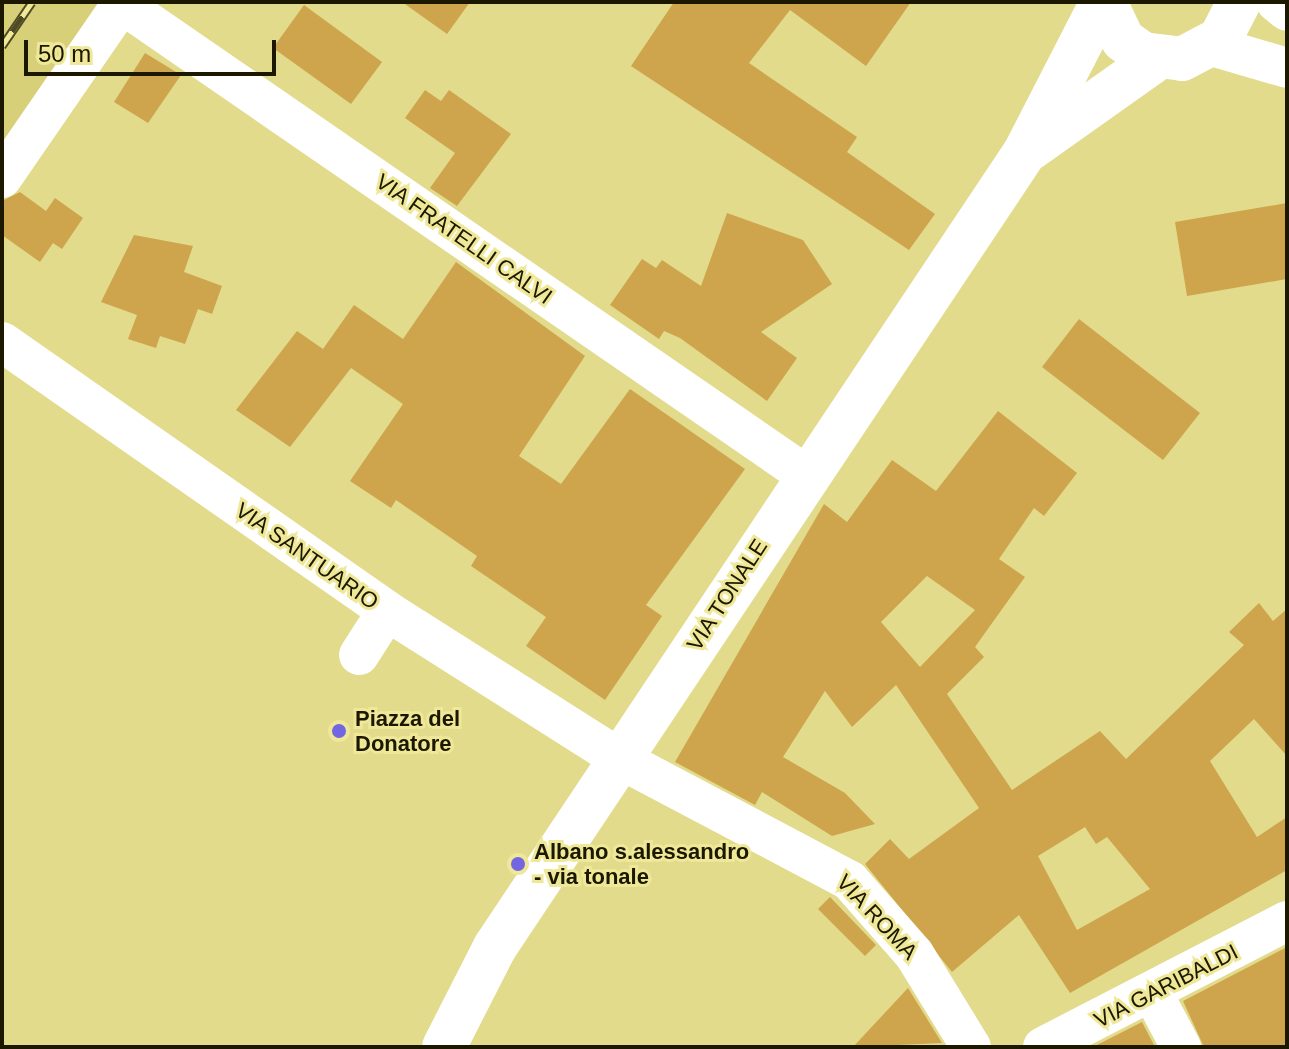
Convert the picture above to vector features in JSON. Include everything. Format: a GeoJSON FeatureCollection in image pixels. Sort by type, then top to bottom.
{"type":"FeatureCollection","features":[{"type":"Feature","properties":{"kind":"main road","name":"VIA TONALE"},"geometry":{"type":"LineString","coordinates":[[1104,2],[1123,40],[1158,58],[1182,59],[1212,46]]}},
{"type":"Feature","properties":{"kind":"main road","name":"VIA TONALE"},"geometry":{"type":"LineString","coordinates":[[444,1047],[495,947],[806,475],[1025,152],[1104,2]]}},
{"type":"Feature","properties":{"kind":"main road"},"geometry":{"type":"LineString","coordinates":[[1212,46],[1231,25],[1239,2]]}},
{"type":"Feature","properties":{"kind":"main road","name":"VIA TONALE"},"geometry":{"type":"LineString","coordinates":[[1025,152],[1158,58]]}},
{"type":"Feature","properties":{"kind":"street"},"geometry":{"type":"LineString","coordinates":[[1276,2],[1287,11]]}},
{"type":"Feature","properties":{"kind":"street"},"geometry":{"type":"LineString","coordinates":[[2,178],[122,3]]}},
{"type":"Feature","properties":{"kind":"street","name":"VIA FRATELLI CALVI"},"geometry":{"type":"LineString","coordinates":[[122,3],[806,475]]}},
{"type":"Feature","properties":{"kind":"street"},"geometry":{"type":"LineString","coordinates":[[1212,46],[1287,68]]}},
{"type":"Feature","properties":{"kind":"street","name":"VIA SANTUARIO"},"geometry":{"type":"LineString","coordinates":[[2,342],[387,611],[620,759]]}},
{"type":"Feature","properties":{"kind":"street"},"geometry":{"type":"LineString","coordinates":[[359,655],[387,611]]}},
{"type":"Feature","properties":{"kind":"street","name":"VIA ROMA"},"geometry":{"type":"LineString","coordinates":[[620,759],[850,881],[914,954],[971,1047]]}},
{"type":"Feature","properties":{"kind":"street","name":"VIA GARIBALDI"},"geometry":{"type":"LineString","coordinates":[[1043,1047],[1154,996],[1287,921]]}},
{"type":"Feature","properties":{"kind":"street"},"geometry":{"type":"LineString","coordinates":[[1154,996],[1181,1047]]}},
{"type":"Feature","properties":{"kind":"shaded area"},"geometry":{"type":"Polygon","coordinates":[[[5,2],[107,2],[2,157],[2,6],[5,2]]]}},
{"type":"Feature","properties":{"kind":"building"},"geometry":{"type":"Polygon","coordinates":[[[402,2],[470,2],[447,34],[402,2]]]}},
{"type":"Feature","properties":{"kind":"building"},"geometry":{"type":"Polygon","coordinates":[[[674,2],[911,2],[866,66],[790,10],[749,63],[857,137],[847,152],[935,214],[909,250],[631,66],[674,2]]]}},
{"type":"Feature","properties":{"kind":"building"},"geometry":{"type":"Polygon","coordinates":[[[304,5],[382,62],[351,104],[273,48],[304,5]]]}},
{"type":"Feature","properties":{"kind":"building"},"geometry":{"type":"Polygon","coordinates":[[[145,53],[181,75],[148,123],[114,102],[145,53]]]}},
{"type":"Feature","properties":{"kind":"building"},"geometry":{"type":"Polygon","coordinates":[[[425,90],[441,101],[449,90],[511,134],[457,206],[430,188],[455,153],[405,118],[425,90]]]}},
{"type":"Feature","properties":{"kind":"building"},"geometry":{"type":"Polygon","coordinates":[[[20,192],[46,211],[55,198],[83,218],[62,249],[53,243],[40,262],[2,235],[2,201],[20,192]]]}},
{"type":"Feature","properties":{"kind":"building"},"geometry":{"type":"Polygon","coordinates":[[[1287,203],[1287,279],[1187,296],[1175,222],[1287,203]]]}},
{"type":"Feature","properties":{"kind":"building"},"geometry":{"type":"Polygon","coordinates":[[[727,213],[803,240],[832,284],[761,332],[797,358],[767,401],[680,338],[664,331],[659,339],[610,305],[642,259],[656,268],[662,260],[701,286],[727,213]]]}},
{"type":"Feature","properties":{"kind":"building"},"geometry":{"type":"Polygon","coordinates":[[[134,235],[193,246],[184,272],[222,286],[212,314],[198,309],[185,344],[160,336],[156,348],[128,339],[137,315],[101,302],[134,235]]]}},
{"type":"Feature","properties":{"kind":"building"},"geometry":{"type":"Polygon","coordinates":[[[456,262],[585,356],[519,456],[561,484],[630,389],[745,469],[646,605],[662,616],[605,700],[526,646],[546,617],[471,566],[477,556],[396,500],[391,508],[350,481],[403,404],[351,368],[290,447],[236,410],[297,331],[323,349],[354,305],[403,339],[456,262]]]}},
{"type":"Feature","properties":{"kind":"building"},"geometry":{"type":"Polygon","coordinates":[[[1079,319],[1200,413],[1163,460],[1042,367],[1079,319]]]}},
{"type":"Feature","properties":{"kind":"building"},"geometry":{"type":"Polygon","coordinates":[[[998,411],[1077,473],[1044,516],[1034,508],[999,559],[1025,577],[975,647],[984,657],[947,694],[1012,790],[1100,731],[1126,759],[1244,645],[1229,632],[1259,603],[1273,621],[1287,609],[1287,756],[1254,719],[1210,761],[1257,837],[1287,817],[1287,870],[1070,993],[1019,915],[952,972],[865,864],[890,839],[909,859],[979,808],[896,685],[852,727],[825,691],[783,757],[845,793],[875,824],[832,836],[762,792],[755,805],[675,762],[824,504],[847,522],[892,460],[936,491],[998,411]],[[927,576],[881,622],[920,667],[975,610],[927,576]],[[1085,827],[1038,856],[1077,930],[1150,889],[1107,837],[1096,844],[1085,827]]]}},
{"type":"Feature","properties":{"kind":"building"},"geometry":{"type":"Polygon","coordinates":[[[830,897],[876,945],[865,956],[818,909],[830,897]]]}},
{"type":"Feature","properties":{"kind":"building"},"geometry":{"type":"Polygon","coordinates":[[[1287,947],[1287,1047],[1204,1047],[1183,1001],[1287,947]]]}},
{"type":"Feature","properties":{"kind":"building"},"geometry":{"type":"Polygon","coordinates":[[[908,988],[942,1043],[853,1047],[908,988]]]}},
{"type":"Feature","properties":{"kind":"building"},"geometry":{"type":"Polygon","coordinates":[[[1142,1022],[1155,1047],[1093,1047],[1142,1022]]]}},
{"type":"Feature","properties":{"kind":"railway"},"geometry":{"type":"LineString","coordinates":[[2,46],[32,2]]}},
{"type":"Feature","properties":{"kind":"place","name":"Piazza del Donatore"},"geometry":{"type":"Point","coordinates":[339,731]}},
{"type":"Feature","properties":{"kind":"place","name":"Albano s.alessandro - via tonale"},"geometry":{"type":"Point","coordinates":[518,864]}}]}
